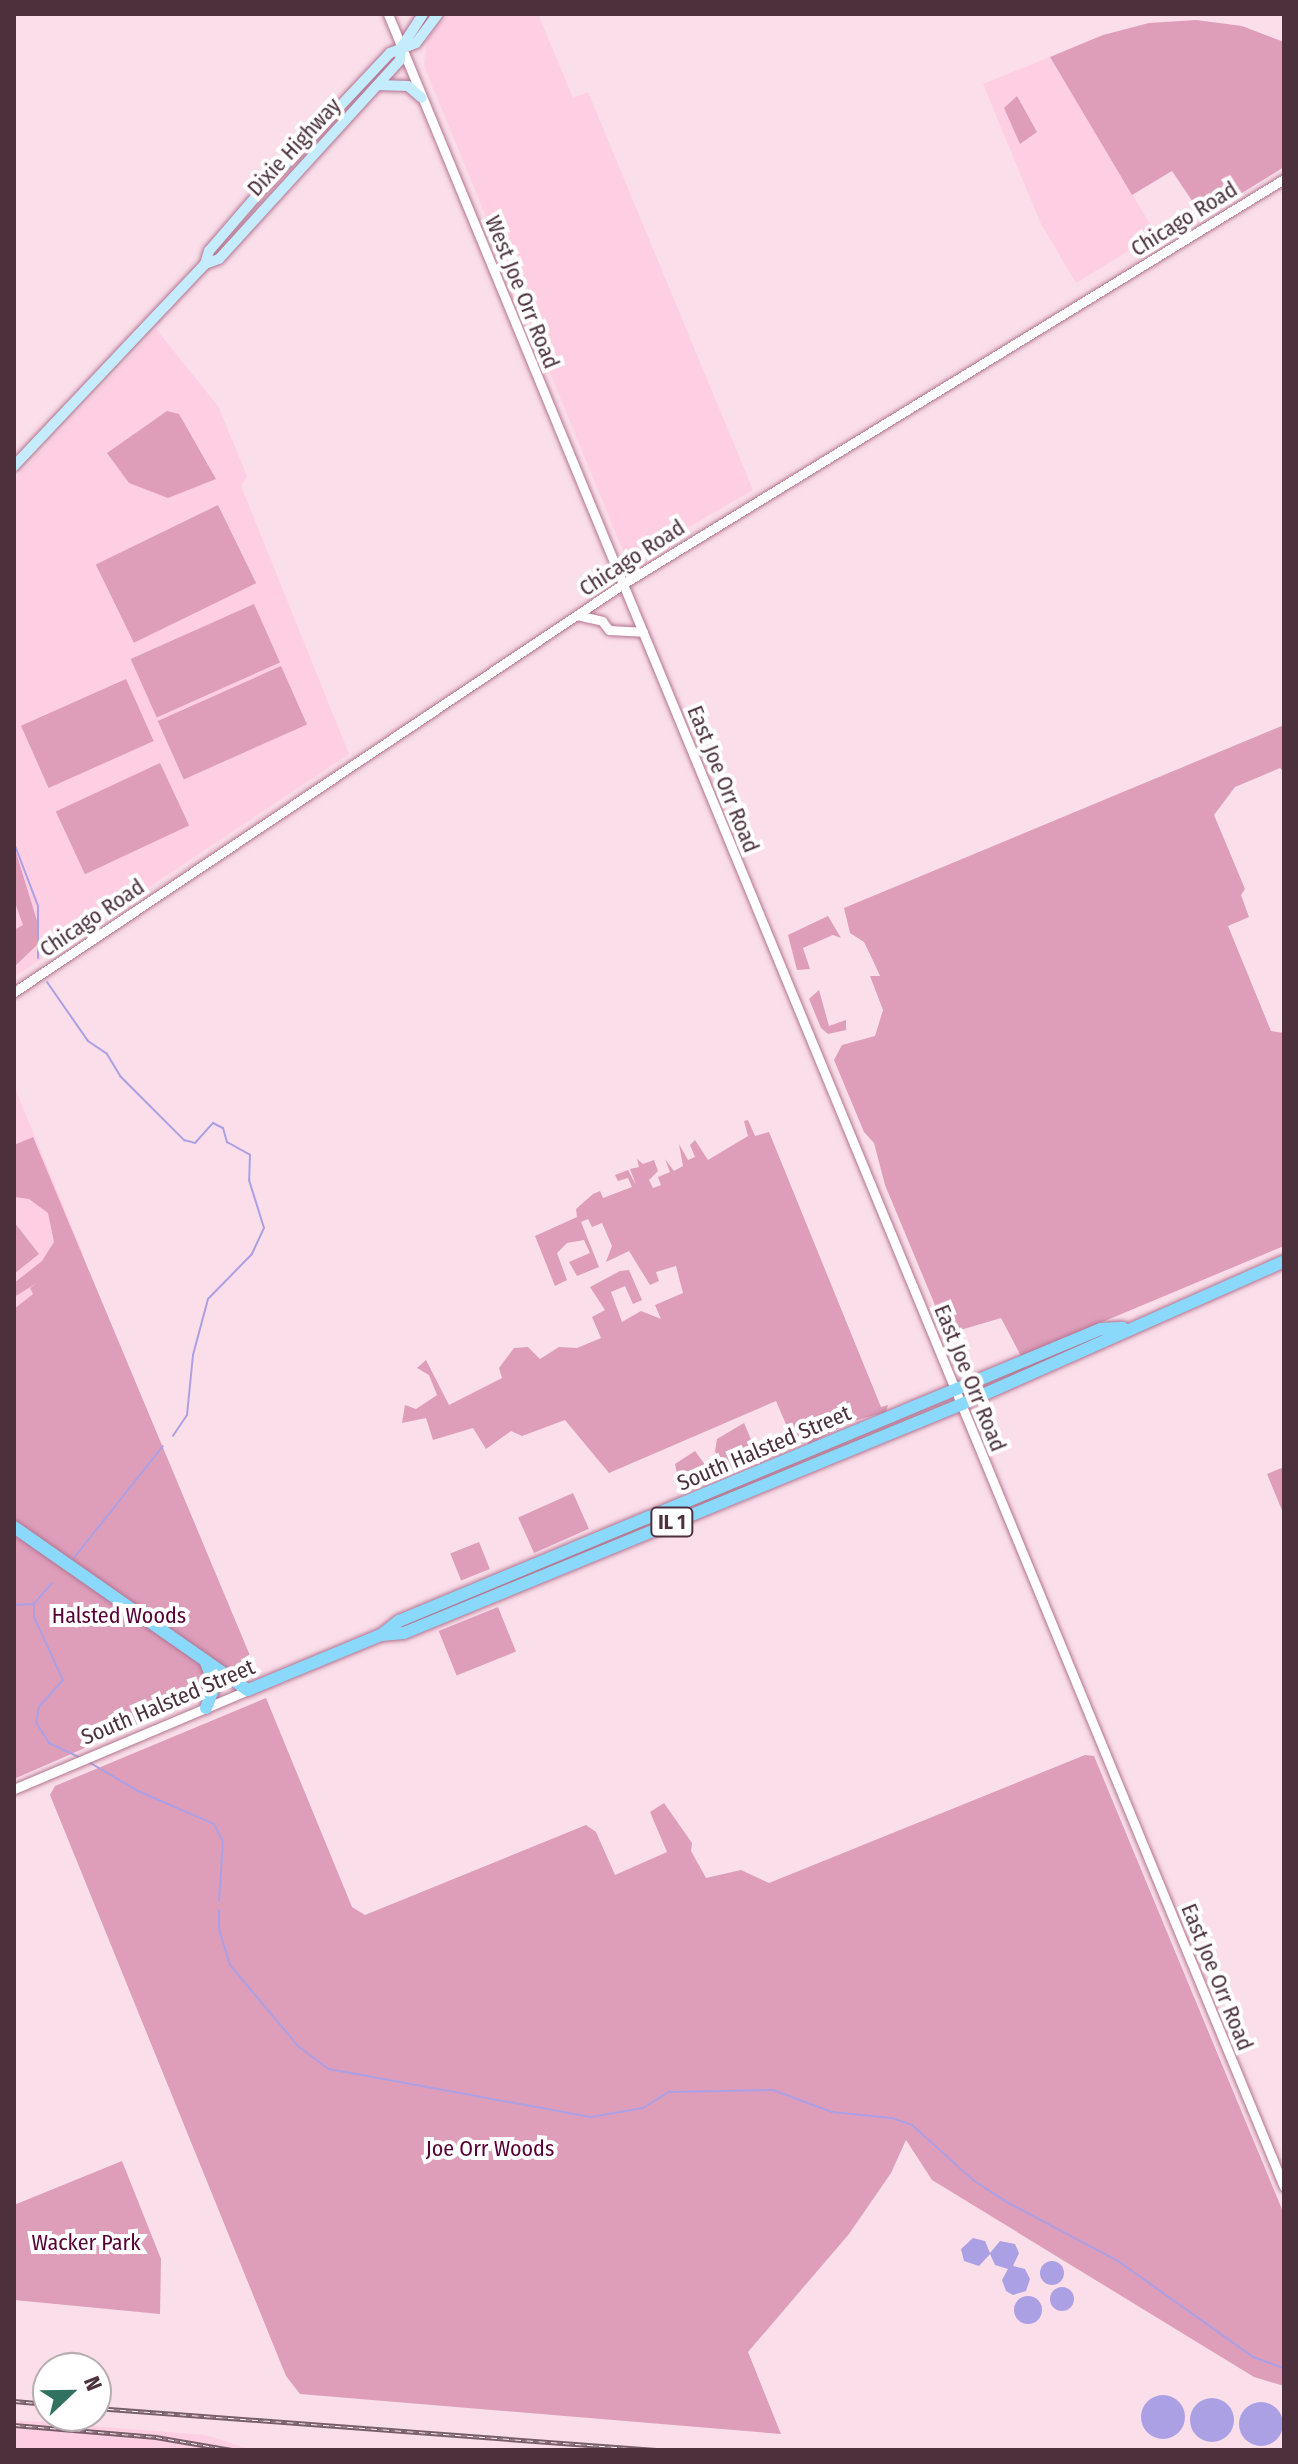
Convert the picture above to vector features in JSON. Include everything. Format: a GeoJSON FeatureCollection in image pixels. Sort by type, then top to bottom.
{"type":"FeatureCollection","features":[{"type":"Feature","properties":{"kind":"main road","name":"Dixie Highway"},"geometry":{"type":"LineString","coordinates":[[205,264],[219,259],[400,60],[401,48],[423,14]]}},
{"type":"Feature","properties":{"kind":"main road","name":"Dixie Highway"},"geometry":{"type":"LineString","coordinates":[[14,466],[205,264],[209,251],[266,185],[390,53],[416,43],[438,14]]}},
{"type":"Feature","properties":{"kind":"main road"},"geometry":{"type":"LineString","coordinates":[[378,85],[408,86],[422,98]]}},
{"type":"Feature","properties":{"kind":"main road","name":"South Halsted Street"},"geometry":{"type":"LineString","coordinates":[[248,1690],[381,1635],[399,1621],[956,1389],[1101,1329],[1123,1328],[1284,1261]]}},
{"type":"Feature","properties":{"kind":"main road","name":"South Halsted Street"},"geometry":{"type":"LineString","coordinates":[[381,1635],[404,1633],[962,1404],[1107,1343],[1123,1328]]}},
{"type":"Feature","properties":{"kind":"main road"},"geometry":{"type":"LineString","coordinates":[[14,1527],[248,1690]]}},
{"type":"Feature","properties":{"kind":"main road"},"geometry":{"type":"LineString","coordinates":[[204,1660],[215,1685],[206,1708]]}},
{"type":"Feature","properties":{"kind":"street","name":"West Joe Orr Road"},"geometry":{"type":"LineString","coordinates":[[388,14],[623,584]]}},
{"type":"Feature","properties":{"kind":"street","name":"Chicago Road"},"geometry":{"type":"LineString","coordinates":[[14,992],[623,584],[1284,179]]}},
{"type":"Feature","properties":{"kind":"street","name":"East Joe Orr Road"},"geometry":{"type":"LineString","coordinates":[[623,584],[1284,2187]]}},
{"type":"Feature","properties":{"kind":"street"},"geometry":{"type":"LineString","coordinates":[[577,615],[602,621],[609,630],[643,632]]}},
{"type":"Feature","properties":{"kind":"street","name":"South Halsted Street"},"geometry":{"type":"LineString","coordinates":[[14,1789],[248,1690]]}},
{"type":"Feature","properties":{"kind":"shaded area"},"geometry":{"type":"Polygon","coordinates":[[[449,14],[538,14],[573,98],[588,92],[753,490],[641,555],[623,551],[424,66],[427,39],[449,14]]]}},
{"type":"Feature","properties":{"kind":"shaded area"},"geometry":{"type":"Polygon","coordinates":[[[1050,57],[1156,234],[1076,283],[1041,224],[983,84],[1050,57]]]}},
{"type":"Feature","properties":{"kind":"shaded area"},"geometry":{"type":"Polygon","coordinates":[[[156,329],[218,406],[247,476],[241,486],[349,754],[14,977],[14,480],[156,329]]]}},
{"type":"Feature","properties":{"kind":"shaded area"},"geometry":{"type":"Polygon","coordinates":[[[14,1086],[83,1254],[14,1309],[14,1086]]]}},
{"type":"Feature","properties":{"kind":"shaded area"},"geometry":{"type":"Polygon","coordinates":[[[973,2238],[985,2241],[990,2253],[1000,2241],[1015,2244],[1019,2253],[1013,2266],[1025,2269],[1030,2279],[1026,2291],[1013,2295],[1006,2291],[1002,2280],[1008,2269],[995,2265],[990,2254],[979,2266],[964,2261],[961,2249],[973,2238]]]}},
{"type":"Feature","properties":{"kind":"shaded area"},"geometry":{"type":"Polygon","coordinates":[[[1052,2261],[1063,2268],[1064,2273],[1057,2284],[1052,2285],[1041,2278],[1040,2273],[1047,2262],[1052,2261]]]}},
{"type":"Feature","properties":{"kind":"shaded area"},"geometry":{"type":"Polygon","coordinates":[[[1062,2287],[1071,2290],[1074,2299],[1071,2308],[1062,2311],[1053,2308],[1050,2299],[1053,2290],[1062,2287]]]}},
{"type":"Feature","properties":{"kind":"shaded area"},"geometry":{"type":"Polygon","coordinates":[[[1028,2296],[1038,2300],[1042,2310],[1038,2320],[1028,2324],[1018,2320],[1014,2310],[1018,2300],[1028,2296]]]}},
{"type":"Feature","properties":{"kind":"shaded area"},"geometry":{"type":"Polygon","coordinates":[[[1163,2395],[1179,2401],[1185,2417],[1179,2433],[1163,2439],[1147,2433],[1141,2417],[1147,2401],[1163,2395]]]}},
{"type":"Feature","properties":{"kind":"shaded area"},"geometry":{"type":"Polygon","coordinates":[[[1212,2398],[1228,2404],[1234,2420],[1228,2436],[1212,2442],[1196,2436],[1190,2420],[1196,2404],[1212,2398]]]}},
{"type":"Feature","properties":{"kind":"shaded area"},"geometry":{"type":"Polygon","coordinates":[[[1261,2402],[1277,2408],[1283,2424],[1277,2440],[1261,2446],[1245,2440],[1239,2424],[1245,2408],[1261,2402]]]}},
{"type":"Feature","properties":{"kind":"shaded area"},"geometry":{"type":"Polygon","coordinates":[[[14,2420],[32,2421],[32,2432],[112,2432],[112,2428],[206,2435],[252,2450],[14,2450],[14,2420]]]}},
{"type":"Feature","properties":{"kind":"green space"},"geometry":{"type":"Polygon","coordinates":[[[1196,20],[1242,26],[1284,42],[1284,167],[1203,217],[1172,171],[1132,195],[1050,57],[1103,35],[1149,23],[1196,20]]]}},
{"type":"Feature","properties":{"kind":"green space"},"geometry":{"type":"Polygon","coordinates":[[[1017,96],[1037,132],[1020,144],[1004,108],[1017,96]]]}},
{"type":"Feature","properties":{"kind":"green space"},"geometry":{"type":"Polygon","coordinates":[[[167,411],[179,414],[216,479],[168,498],[129,483],[107,453],[167,411]]]}},
{"type":"Feature","properties":{"kind":"green space"},"geometry":{"type":"Polygon","coordinates":[[[218,505],[256,583],[134,643],[96,565],[218,505]]]}},
{"type":"Feature","properties":{"kind":"green space"},"geometry":{"type":"Polygon","coordinates":[[[254,604],[280,662],[157,717],[131,659],[254,604]]]}},
{"type":"Feature","properties":{"kind":"green space"},"geometry":{"type":"Polygon","coordinates":[[[281,666],[307,724],[184,779],[158,721],[281,666]]]}},
{"type":"Feature","properties":{"kind":"green space"},"geometry":{"type":"Polygon","coordinates":[[[126,679],[154,741],[49,788],[21,726],[126,679]]]}},
{"type":"Feature","properties":{"kind":"green space"},"geometry":{"type":"Polygon","coordinates":[[[1284,725],[1284,772],[1280,768],[1235,787],[1214,815],[1245,889],[1241,895],[1249,917],[1228,926],[1271,1031],[1284,1033],[1284,1246],[1021,1356],[1001,1318],[947,1334],[885,1185],[874,1143],[864,1132],[834,1060],[842,1045],[875,1036],[883,1010],[870,976],[880,976],[864,942],[850,933],[844,908],[1284,725]]]}},
{"type":"Feature","properties":{"kind":"green space"},"geometry":{"type":"Polygon","coordinates":[[[160,763],[189,826],[85,874],[56,812],[160,763]]]}},
{"type":"Feature","properties":{"kind":"green space"},"geometry":{"type":"Polygon","coordinates":[[[15,849],[38,924],[38,944],[14,967],[14,930],[23,925],[14,900],[15,849]]]}},
{"type":"Feature","properties":{"kind":"green space"},"geometry":{"type":"Polygon","coordinates":[[[828,916],[841,938],[833,935],[803,948],[810,969],[797,970],[788,935],[828,916]]]}},
{"type":"Feature","properties":{"kind":"green space"},"geometry":{"type":"Polygon","coordinates":[[[819,990],[829,1026],[846,1020],[846,1030],[828,1034],[821,1028],[809,999],[819,990]]]}},
{"type":"Feature","properties":{"kind":"green space"},"geometry":{"type":"Polygon","coordinates":[[[748,1120],[755,1136],[769,1132],[881,1407],[888,1405],[886,1412],[850,1422],[808,1445],[808,1439],[794,1443],[776,1401],[609,1473],[565,1420],[522,1436],[511,1431],[486,1449],[473,1428],[433,1440],[426,1418],[402,1423],[405,1405],[416,1409],[437,1395],[429,1375],[417,1368],[426,1360],[449,1405],[502,1378],[499,1368],[514,1348],[528,1347],[540,1359],[559,1347],[577,1348],[601,1338],[592,1317],[605,1310],[590,1287],[620,1271],[629,1270],[642,1300],[633,1304],[625,1286],[611,1292],[622,1322],[641,1311],[661,1319],[655,1305],[683,1293],[676,1266],[656,1272],[659,1281],[650,1285],[629,1251],[606,1262],[612,1246],[602,1223],[592,1227],[588,1219],[581,1222],[599,1267],[577,1276],[569,1262],[590,1253],[584,1240],[567,1243],[557,1253],[567,1280],[555,1286],[535,1236],[577,1217],[576,1209],[593,1194],[600,1191],[603,1198],[632,1187],[628,1178],[618,1181],[615,1175],[628,1170],[636,1185],[630,1169],[639,1167],[637,1159],[643,1164],[654,1160],[658,1171],[649,1180],[653,1188],[661,1185],[658,1177],[670,1172],[665,1159],[674,1171],[683,1166],[679,1144],[688,1160],[695,1157],[690,1145],[695,1140],[708,1160],[748,1136],[744,1121],[748,1120]]]}},
{"type":"Feature","properties":{"kind":"green space","name":"Halsted Woods"},"geometry":{"type":"Polygon","coordinates":[[[33,1137],[251,1658],[248,1667],[199,1698],[14,1779],[14,1309],[33,1294],[30,1288],[37,1283],[14,1297],[14,1283],[42,1261],[54,1242],[48,1213],[29,1199],[14,1197],[14,1145],[33,1137]]]}},
{"type":"Feature","properties":{"kind":"green space"},"geometry":{"type":"Polygon","coordinates":[[[14,1222],[39,1254],[14,1274],[14,1222]]]}},
{"type":"Feature","properties":{"kind":"green space"},"geometry":{"type":"Polygon","coordinates":[[[744,1423],[759,1458],[726,1472],[715,1451],[717,1439],[744,1423]]]}},
{"type":"Feature","properties":{"kind":"green space"},"geometry":{"type":"Polygon","coordinates":[[[695,1451],[714,1477],[681,1491],[675,1464],[695,1451]]]}},
{"type":"Feature","properties":{"kind":"green space"},"geometry":{"type":"Polygon","coordinates":[[[1284,1467],[1284,1515],[1267,1474],[1284,1467]]]}},
{"type":"Feature","properties":{"kind":"green space"},"geometry":{"type":"Polygon","coordinates":[[[573,1493],[589,1529],[534,1553],[518,1517],[573,1493]]]}},
{"type":"Feature","properties":{"kind":"green space"},"geometry":{"type":"Polygon","coordinates":[[[479,1542],[490,1569],[461,1581],[450,1554],[479,1542]]]}},
{"type":"Feature","properties":{"kind":"green space"},"geometry":{"type":"Polygon","coordinates":[[[498,1607],[516,1652],[457,1675],[439,1631],[498,1607]]]}},
{"type":"Feature","properties":{"kind":"green space","name":"Joe Orr Woods"},"geometry":{"type":"Polygon","coordinates":[[[266,1698],[352,1907],[365,1915],[586,1825],[596,1832],[615,1875],[667,1852],[650,1812],[664,1803],[692,1843],[691,1851],[706,1878],[741,1870],[769,1883],[1085,1755],[1094,1756],[1284,2214],[1284,2386],[1254,2377],[932,2180],[906,2140],[891,2173],[849,2234],[748,2352],[781,2434],[300,2394],[286,2376],[50,1795],[55,1786],[266,1698]]]}},
{"type":"Feature","properties":{"kind":"green space","name":"Wacker Park"},"geometry":{"type":"Polygon","coordinates":[[[122,2161],[161,2259],[160,2314],[14,2300],[14,2205],[122,2161]]]}},
{"type":"Feature","properties":{"kind":"waterway"},"geometry":{"type":"LineString","coordinates":[[14,843],[38,906],[38,958]]}},
{"type":"Feature","properties":{"kind":"waterway"},"geometry":{"type":"LineString","coordinates":[[47,982],[88,1041],[107,1054],[120,1076],[184,1140],[195,1143],[213,1123],[223,1128],[227,1142],[250,1155],[249,1180],[264,1228],[252,1254],[208,1299],[193,1355],[187,1415],[173,1436]]}},
{"type":"Feature","properties":{"kind":"waterway"},"geometry":{"type":"LineString","coordinates":[[73,1559],[163,1446]]}},
{"type":"Feature","properties":{"kind":"waterway"},"geometry":{"type":"LineString","coordinates":[[52,1583],[34,1604],[34,1617],[63,1680],[39,1707],[36,1722],[49,1743],[81,1758]]}},
{"type":"Feature","properties":{"kind":"waterway"},"geometry":{"type":"LineString","coordinates":[[14,1605],[33,1604]]}},
{"type":"Feature","properties":{"kind":"waterway"},"geometry":{"type":"LineString","coordinates":[[87,1761],[138,1791],[214,1824],[223,1842],[219,1901]]}},
{"type":"Feature","properties":{"kind":"waterway"},"geometry":{"type":"LineString","coordinates":[[219,1910],[219,1929],[230,1965],[298,2046],[329,2069],[591,2117],[643,2108],[669,2092],[773,2090],[832,2112],[892,2118],[912,2125],[973,2180],[1005,2201],[1118,2261],[1253,2357],[1284,2368]]}},
{"type":"Feature","properties":{"kind":"railway"},"geometry":{"type":"LineString","coordinates":[[14,2401],[32,2403]]}},
{"type":"Feature","properties":{"kind":"railway"},"geometry":{"type":"LineString","coordinates":[[112,2409],[656,2450]]}},
{"type":"Feature","properties":{"kind":"railway"},"geometry":{"type":"LineString","coordinates":[[14,2425],[156,2437],[232,2450]]}}]}
